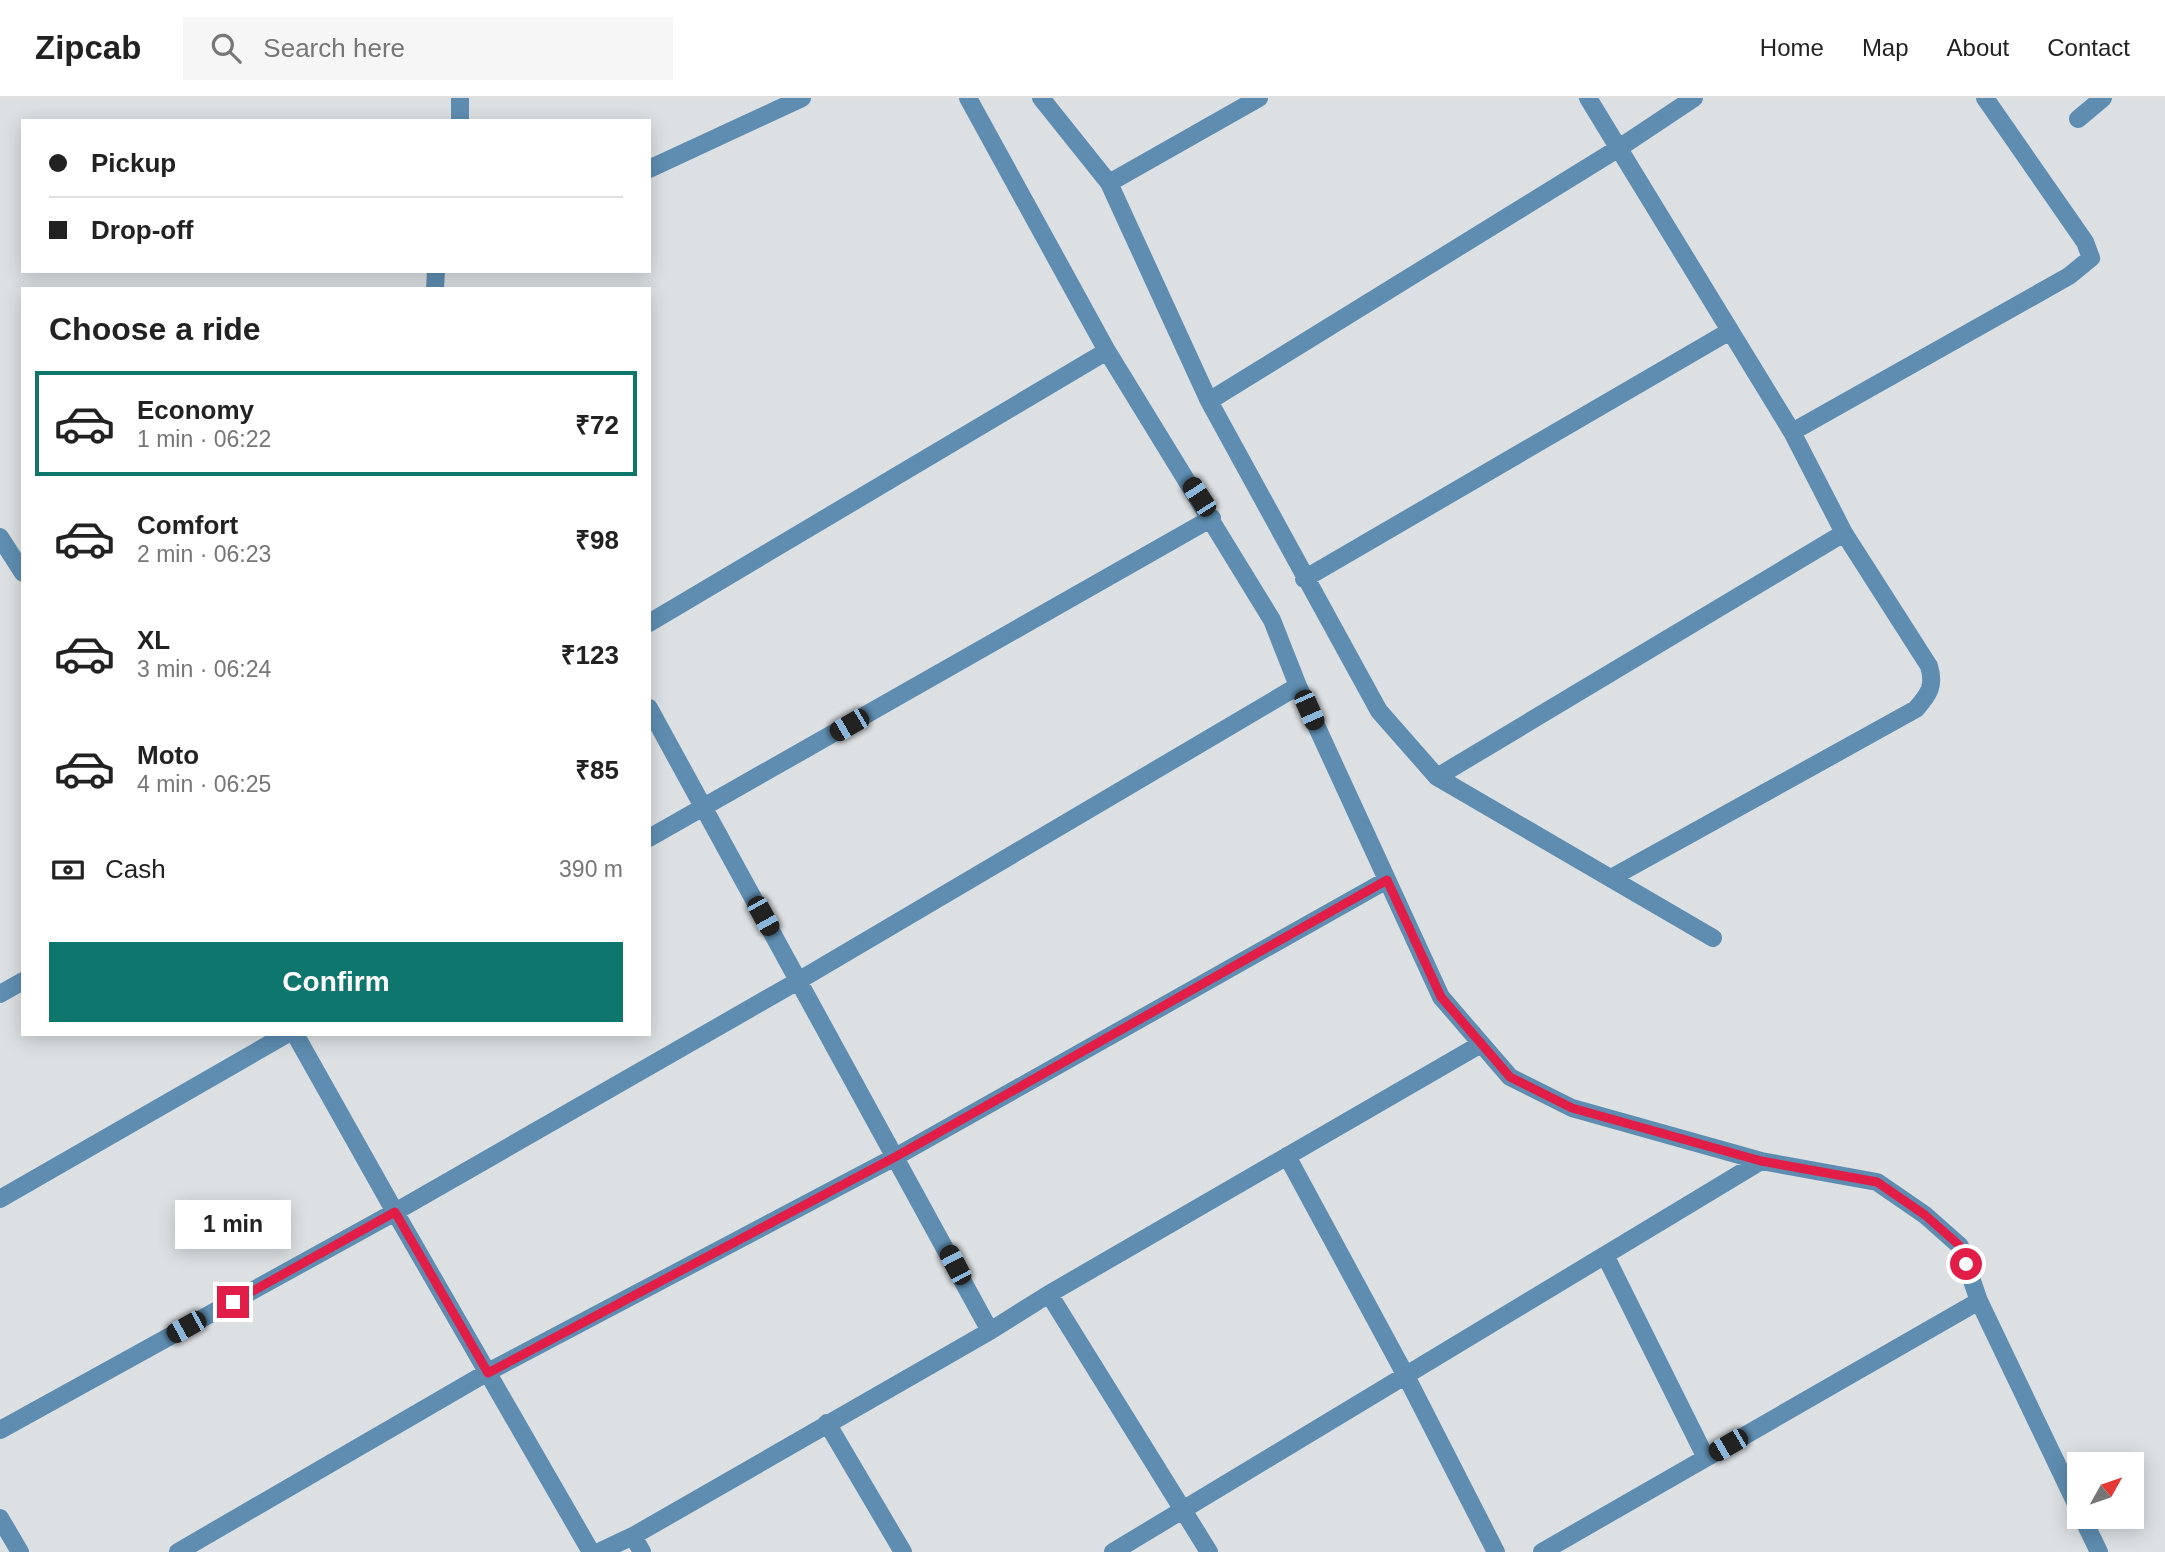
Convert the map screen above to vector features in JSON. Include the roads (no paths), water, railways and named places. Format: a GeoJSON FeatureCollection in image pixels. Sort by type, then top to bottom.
{"type":"FeatureCollection","features":[{"type":"Feature","properties":{"kind":"street"},"geometry":{"type":"LineString","coordinates":[[460,98],[460,119]]}},
{"type":"Feature","properties":{"kind":"street"},"geometry":{"type":"LineString","coordinates":[[651,168],[802,98]]}},
{"type":"Feature","properties":{"kind":"street"},"geometry":{"type":"LineString","coordinates":[[968,98],[1107,351],[1212,518],[1272,620],[1298,686],[1441,997],[1510,1077],[1572,1108],[1761,1161],[1877,1182],[1925,1215],[1960,1246],[1979,1301],[2067,1485]]}},
{"type":"Feature","properties":{"kind":"street"},"geometry":{"type":"LineString","coordinates":[[1041,98],[1109,183],[1209,401],[1304,579],[1379,711],[1437,777],[1713,938]]}},
{"type":"Feature","properties":{"kind":"street"},"geometry":{"type":"LineString","coordinates":[[1109,183],[1259,98]]}},
{"type":"Feature","properties":{"kind":"street"},"geometry":{"type":"LineString","coordinates":[[1588,98],[1792,432],[1844,533],[1929,666],[1933,680],[1930,693],[1916,709],[1611,878]]}},
{"type":"Feature","properties":{"kind":"street"},"geometry":{"type":"LineString","coordinates":[[1209,401],[1619,148],[1694,98]]}},
{"type":"Feature","properties":{"kind":"street"},"geometry":{"type":"LineString","coordinates":[[1792,432],[2069,276],[2091,258],[2085,242],[1985,98]]}},
{"type":"Feature","properties":{"kind":"street"},"geometry":{"type":"LineString","coordinates":[[2078,119],[2104,98]]}},
{"type":"Feature","properties":{"kind":"street"},"geometry":{"type":"LineString","coordinates":[[1304,579],[1730,331]]}},
{"type":"Feature","properties":{"kind":"street"},"geometry":{"type":"LineString","coordinates":[[651,622],[1107,351]]}},
{"type":"Feature","properties":{"kind":"street"},"geometry":{"type":"LineString","coordinates":[[651,837],[1212,518]]}},
{"type":"Feature","properties":{"kind":"street"},"geometry":{"type":"LineString","coordinates":[[1437,777],[1844,533]]}},
{"type":"Feature","properties":{"kind":"street"},"geometry":{"type":"LineString","coordinates":[[0,537],[21,570]]}},
{"type":"Feature","properties":{"kind":"street"},"geometry":{"type":"LineString","coordinates":[[0,1430],[395,1212],[798,981],[1298,686]]}},
{"type":"Feature","properties":{"kind":"street"},"geometry":{"type":"LineString","coordinates":[[651,712],[897,1156],[990,1331]]}},
{"type":"Feature","properties":{"kind":"street"},"geometry":{"type":"LineString","coordinates":[[178,1552],[488,1373],[897,1156],[1387,880]]}},
{"type":"Feature","properties":{"kind":"street"},"geometry":{"type":"LineString","coordinates":[[0,994],[21,982]]}},
{"type":"Feature","properties":{"kind":"street"},"geometry":{"type":"LineString","coordinates":[[0,1199],[284,1036]]}},
{"type":"Feature","properties":{"kind":"street"},"geometry":{"type":"LineString","coordinates":[[296,1036],[591,1552]]}},
{"type":"Feature","properties":{"kind":"street"},"geometry":{"type":"LineString","coordinates":[[598,1552],[633,1536],[990,1331],[1049,1294],[1481,1044]]}},
{"type":"Feature","properties":{"kind":"street"},"geometry":{"type":"LineString","coordinates":[[1287,1157],[1406,1376],[1496,1552]]}},
{"type":"Feature","properties":{"kind":"street"},"geometry":{"type":"LineString","coordinates":[[1113,1552],[1761,1161]]}},
{"type":"Feature","properties":{"kind":"street"},"geometry":{"type":"LineString","coordinates":[[1605,1255],[1706,1458]]}},
{"type":"Feature","properties":{"kind":"street"},"geometry":{"type":"LineString","coordinates":[[1049,1294],[1209,1552]]}},
{"type":"Feature","properties":{"kind":"street"},"geometry":{"type":"LineString","coordinates":[[1542,1552],[1979,1301]]}},
{"type":"Feature","properties":{"kind":"street"},"geometry":{"type":"LineString","coordinates":[[827,1423],[903,1552]]}},
{"type":"Feature","properties":{"kind":"street"},"geometry":{"type":"LineString","coordinates":[[0,1518],[20,1552]]}},
{"type":"Feature","properties":{"kind":"street"},"geometry":{"type":"LineString","coordinates":[[2088,1530],[2099,1552]]}},
{"type":"Feature","properties":{"kind":"street"},"geometry":{"type":"LineString","coordinates":[[633,1536],[642,1552]]}}]}
